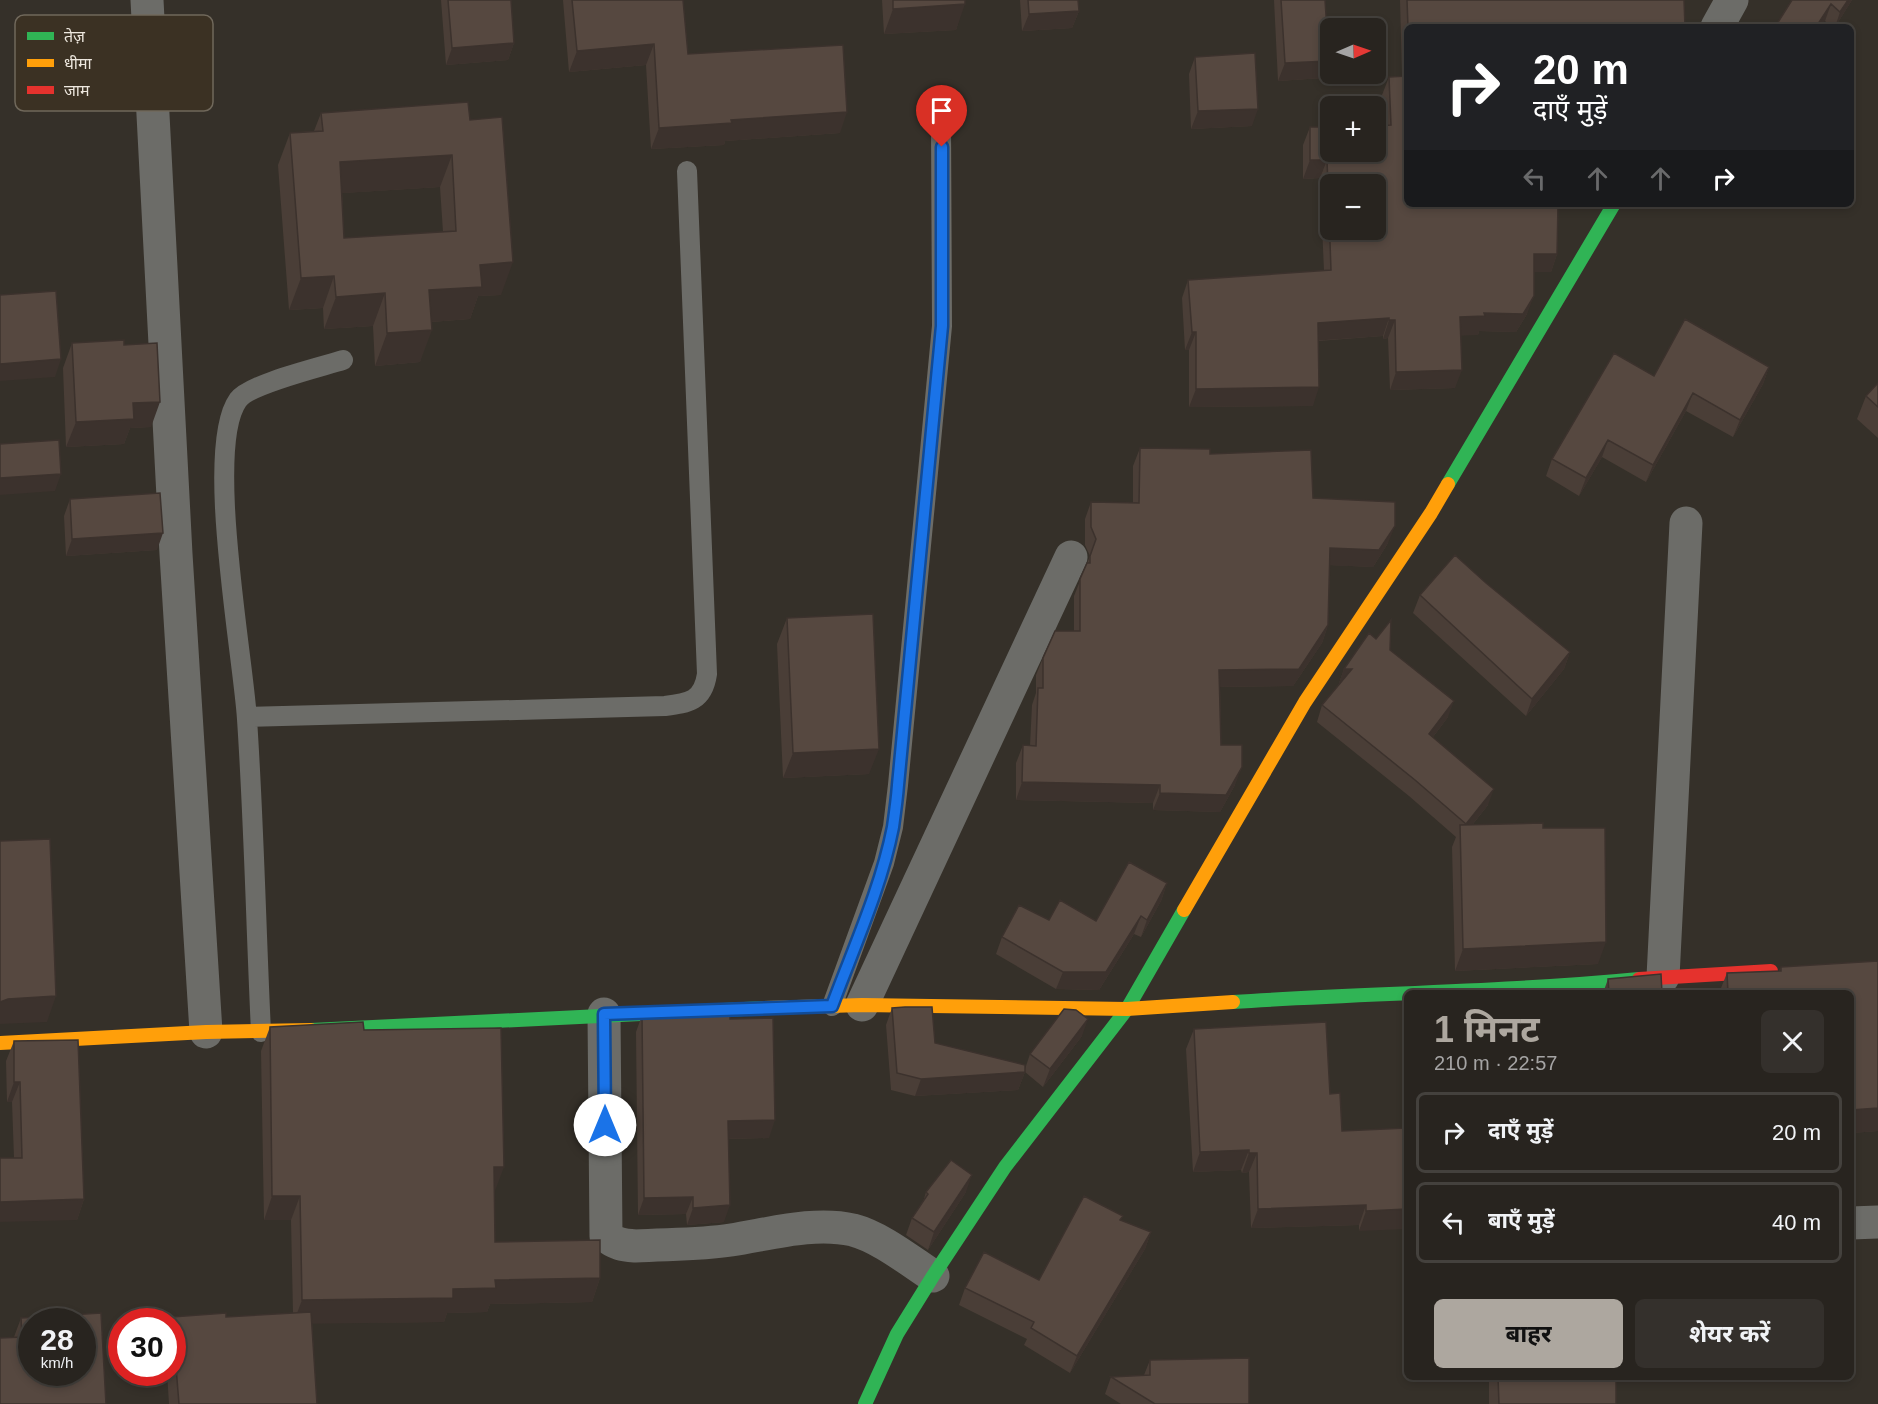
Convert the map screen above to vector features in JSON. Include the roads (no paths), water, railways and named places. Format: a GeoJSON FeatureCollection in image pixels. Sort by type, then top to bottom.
{"type":"FeatureCollection","features":[{"type":"Feature","properties":{"kind":"street"},"geometry":{"type":"LineString","coordinates":[[147,0],[148,15]]}},
{"type":"Feature","properties":{"kind":"street"},"geometry":{"type":"LineString","coordinates":[[1719,24],[1732,0]]}},
{"type":"Feature","properties":{"kind":"street"},"geometry":{"type":"LineString","coordinates":[[153,111],[176,554],[206,1032]]}},
{"type":"Feature","properties":{"kind":"street"},"geometry":{"type":"LineString","coordinates":[[865,1404],[897,1334],[1005,1167],[1127,1009],[1305,702],[1431,513],[1612,207]]}},
{"type":"Feature","properties":{"kind":"street"},"geometry":{"type":"LineString","coordinates":[[1663,977],[1686,523]]}},
{"type":"Feature","properties":{"kind":"street"},"geometry":{"type":"LineString","coordinates":[[847,1005],[1071,557]]}},
{"type":"Feature","properties":{"kind":"street"},"geometry":{"type":"LineString","coordinates":[[1538,990],[1574,989],[1663,977],[1782,971]]}},
{"type":"Feature","properties":{"kind":"street"},"geometry":{"type":"LineString","coordinates":[[0,1043],[604,1014],[847,1005],[1127,1009],[1322,996],[1404,994]]}},
{"type":"Feature","properties":{"kind":"street"},"geometry":{"type":"LineString","coordinates":[[604,1014],[606,1236],[611,1241],[621,1245],[635,1246],[730,1241],[772,1232],[837,1228],[870,1236],[933,1276]]}},
{"type":"Feature","properties":{"kind":"street"},"geometry":{"type":"LineString","coordinates":[[1854,1223],[1878,1222]]}},
{"type":"Feature","properties":{"kind":"lane"},"geometry":{"type":"LineString","coordinates":[[847,1005],[893,826],[898,785],[942,326],[941,124]]}},
{"type":"Feature","properties":{"kind":"lane"},"geometry":{"type":"LineString","coordinates":[[247,717],[665,706],[692,700],[700,694],[707,674],[687,171]]}},
{"type":"Feature","properties":{"kind":"lane"},"geometry":{"type":"LineString","coordinates":[[261,1032],[247,717],[229,555],[223,470],[231,413],[238,399],[255,388],[343,360]]}}]}
